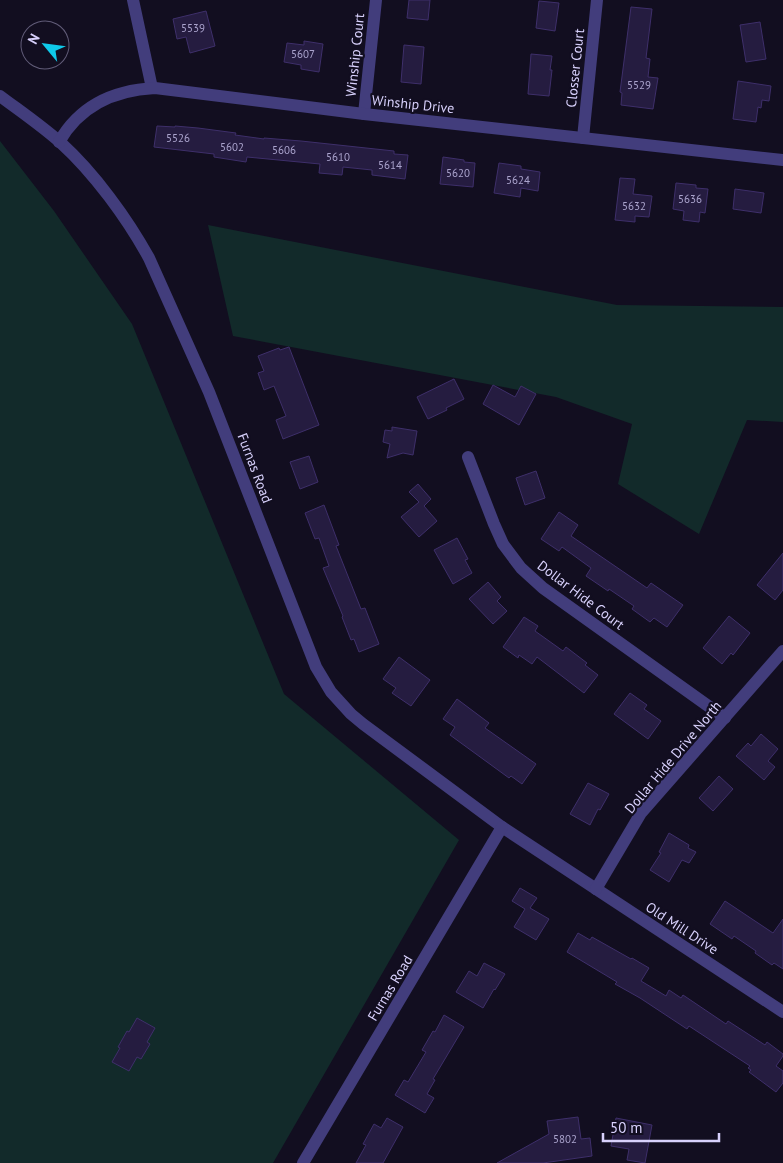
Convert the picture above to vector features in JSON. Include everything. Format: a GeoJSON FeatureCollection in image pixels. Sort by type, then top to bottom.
{"type":"FeatureCollection","features":[{"type":"Feature","properties":{"kind":"street"},"geometry":{"type":"LineString","coordinates":[[133,0],[152,88]]}},
{"type":"Feature","properties":{"kind":"street","name":"Winship Court"},"geometry":{"type":"LineString","coordinates":[[364,114],[376,0]]}},
{"type":"Feature","properties":{"kind":"street","name":"Closser Court"},"geometry":{"type":"LineString","coordinates":[[583,138],[597,0]]}},
{"type":"Feature","properties":{"kind":"street","name":"Winship Drive"},"geometry":{"type":"LineString","coordinates":[[59,142],[72,123],[95,104],[116,94],[137,89],[162,88],[364,114],[783,160]]}},
{"type":"Feature","properties":{"kind":"street","name":"Furnas Road"},"geometry":{"type":"LineString","coordinates":[[0,96],[79,160],[110,199],[149,258],[209,392],[310,653],[323,680],[341,704],[363,724],[502,828],[564,869]]}},
{"type":"Feature","properties":{"kind":"street","name":"Dollar Hide Court"},"geometry":{"type":"LineString","coordinates":[[468,457],[500,538],[511,556],[526,573],[725,718]]}},
{"type":"Feature","properties":{"kind":"street","name":"Dollar Hide Drive North"},"geometry":{"type":"LineString","coordinates":[[596,889],[641,813],[783,650]]}},
{"type":"Feature","properties":{"kind":"street","name":"Furnas Road"},"geometry":{"type":"LineString","coordinates":[[303,1163],[502,828]]}},
{"type":"Feature","properties":{"kind":"street","name":"Old Mill Drive"},"geometry":{"type":"LineString","coordinates":[[564,869],[783,1012]]}},
{"type":"Feature","properties":{"kind":"green space"},"geometry":{"type":"Polygon","coordinates":[[[0,141],[54,211],[132,324],[284,694],[459,840],[273,1163],[0,1163],[0,141]]]}},
{"type":"Feature","properties":{"kind":"green space"},"geometry":{"type":"Polygon","coordinates":[[[208,225],[617,305],[783,307],[783,422],[747,420],[699,534],[618,484],[632,424],[556,397],[233,336],[208,225]]]}},
{"type":"Feature","properties":{"kind":"building"},"geometry":{"type":"Polygon","coordinates":[[[409,0],[430,0],[428,20],[407,18],[409,0]]]}},
{"type":"Feature","properties":{"kind":"building"},"geometry":{"type":"Polygon","coordinates":[[[539,1],[559,3],[555,31],[536,28],[539,1]]]}},
{"type":"Feature","properties":{"kind":"building"},"geometry":{"type":"Polygon","coordinates":[[[631,7],[652,9],[646,58],[650,59],[648,77],[658,78],[653,109],[621,105],[622,93],[620,92],[631,7]]]}},
{"type":"Feature","properties":{"kind":"building"},"geometry":{"type":"Polygon","coordinates":[[[206,11],[215,46],[190,53],[186,37],[177,39],[173,19],[206,11]]]}},
{"type":"Feature","properties":{"kind":"building"},"geometry":{"type":"Polygon","coordinates":[[[760,22],[766,59],[746,62],[740,25],[760,22]]]}},
{"type":"Feature","properties":{"kind":"building"},"geometry":{"type":"Polygon","coordinates":[[[304,41],[323,44],[319,72],[301,69],[301,65],[284,62],[287,43],[304,45],[304,41]]]}},
{"type":"Feature","properties":{"kind":"building"},"geometry":{"type":"Polygon","coordinates":[[[404,45],[424,47],[421,84],[401,82],[404,45]]]}},
{"type":"Feature","properties":{"kind":"building"},"geometry":{"type":"Polygon","coordinates":[[[531,54],[552,56],[549,96],[528,94],[531,54]]]}},
{"type":"Feature","properties":{"kind":"building"},"geometry":{"type":"Polygon","coordinates":[[[738,81],[771,86],[769,101],[762,100],[761,108],[758,107],[756,122],[733,119],[738,81]]]}},
{"type":"Feature","properties":{"kind":"building"},"geometry":{"type":"Polygon","coordinates":[[[157,126],[198,128],[264,139],[394,151],[394,154],[408,155],[405,179],[372,175],[372,170],[343,167],[342,175],[319,173],[320,164],[247,157],[246,162],[214,157],[214,154],[154,147],[157,126]]]}},
{"type":"Feature","properties":{"kind":"building"},"geometry":{"type":"Polygon","coordinates":[[[443,157],[475,163],[473,187],[440,184],[443,157]]]}},
{"type":"Feature","properties":{"kind":"building"},"geometry":{"type":"Polygon","coordinates":[[[499,163],[521,166],[521,169],[540,172],[538,191],[521,188],[520,197],[494,193],[499,163]]]}},
{"type":"Feature","properties":{"kind":"building"},"geometry":{"type":"Polygon","coordinates":[[[620,178],[635,179],[633,194],[652,196],[649,217],[635,216],[635,222],[615,220],[620,178]]]}},
{"type":"Feature","properties":{"kind":"building"},"geometry":{"type":"Polygon","coordinates":[[[676,183],[696,185],[696,188],[708,189],[705,213],[700,212],[699,222],[683,220],[684,211],[673,209],[676,183]]]}},
{"type":"Feature","properties":{"kind":"building"},"geometry":{"type":"Polygon","coordinates":[[[735,189],[764,193],[761,213],[733,209],[735,189]]]}},
{"type":"Feature","properties":{"kind":"building"},"geometry":{"type":"Polygon","coordinates":[[[289,347],[319,425],[283,439],[276,420],[286,416],[274,386],[264,390],[258,373],[264,371],[258,356],[279,348],[280,350],[289,347]]]}},
{"type":"Feature","properties":{"kind":"building"},"geometry":{"type":"Polygon","coordinates":[[[454,379],[464,399],[428,419],[417,397],[454,379]]]}},
{"type":"Feature","properties":{"kind":"building"},"geometry":{"type":"Polygon","coordinates":[[[493,385],[515,397],[521,386],[536,394],[519,425],[483,404],[493,385]]]}},
{"type":"Feature","properties":{"kind":"building"},"geometry":{"type":"Polygon","coordinates":[[[392,427],[417,431],[413,455],[403,453],[387,458],[390,444],[383,442],[385,430],[392,431],[392,427]]]}},
{"type":"Feature","properties":{"kind":"building"},"geometry":{"type":"Polygon","coordinates":[[[309,456],[318,482],[300,489],[290,462],[309,456]]]}},
{"type":"Feature","properties":{"kind":"building"},"geometry":{"type":"Polygon","coordinates":[[[536,471],[545,498],[525,505],[516,478],[536,471]]]}},
{"type":"Feature","properties":{"kind":"building"},"geometry":{"type":"Polygon","coordinates":[[[418,484],[431,499],[424,506],[437,521],[419,537],[401,517],[419,502],[409,492],[418,484]]]}},
{"type":"Feature","properties":{"kind":"building"},"geometry":{"type":"Polygon","coordinates":[[[324,505],[339,545],[336,546],[361,609],[365,608],[379,644],[359,652],[354,639],[351,640],[323,568],[329,566],[319,538],[315,539],[305,513],[324,505]]]}},
{"type":"Feature","properties":{"kind":"building"},"geometry":{"type":"Polygon","coordinates":[[[559,512],[578,525],[571,536],[647,588],[651,583],[683,605],[667,627],[654,618],[650,622],[632,609],[634,606],[586,576],[591,568],[562,547],[559,551],[541,539],[559,512]]]}},
{"type":"Feature","properties":{"kind":"building"},"geometry":{"type":"Polygon","coordinates":[[[457,538],[468,559],[465,560],[472,573],[453,584],[434,550],[457,538]]]}},
{"type":"Feature","properties":{"kind":"building"},"geometry":{"type":"Polygon","coordinates":[[[783,553],[783,590],[775,600],[757,585],[783,553]]]}},
{"type":"Feature","properties":{"kind":"building"},"geometry":{"type":"Polygon","coordinates":[[[488,582],[501,597],[497,601],[507,611],[493,624],[469,599],[488,582]]]}},
{"type":"Feature","properties":{"kind":"building"},"geometry":{"type":"Polygon","coordinates":[[[729,616],[750,633],[733,655],[731,653],[722,664],[703,648],[729,616]]]}},
{"type":"Feature","properties":{"kind":"building"},"geometry":{"type":"Polygon","coordinates":[[[524,617],[538,626],[535,631],[563,651],[566,647],[587,663],[585,665],[598,675],[584,693],[537,657],[532,664],[519,655],[518,658],[503,647],[524,617]]]}},
{"type":"Feature","properties":{"kind":"building"},"geometry":{"type":"Polygon","coordinates":[[[399,657],[430,680],[411,706],[392,693],[396,688],[383,679],[399,657]]]}},
{"type":"Feature","properties":{"kind":"building"},"geometry":{"type":"Polygon","coordinates":[[[630,693],[647,705],[644,709],[661,721],[648,739],[614,714],[630,693]]]}},
{"type":"Feature","properties":{"kind":"building"},"geometry":{"type":"Polygon","coordinates":[[[457,699],[489,723],[485,728],[536,764],[522,784],[511,776],[509,778],[450,735],[455,727],[443,719],[457,699]]]}},
{"type":"Feature","properties":{"kind":"building"},"geometry":{"type":"Polygon","coordinates":[[[761,734],[778,749],[768,761],[775,767],[764,780],[736,756],[748,743],[751,746],[761,734]]]}},
{"type":"Feature","properties":{"kind":"building"},"geometry":{"type":"Polygon","coordinates":[[[719,776],[733,789],[713,811],[699,798],[719,776]]]}},
{"type":"Feature","properties":{"kind":"building"},"geometry":{"type":"Polygon","coordinates":[[[588,783],[609,794],[600,810],[598,809],[590,825],[570,814],[588,783]]]}},
{"type":"Feature","properties":{"kind":"building"},"geometry":{"type":"Polygon","coordinates":[[[669,833],[689,845],[688,848],[696,852],[689,863],[682,860],[669,882],[650,870],[661,853],[659,852],[669,833]]]}},
{"type":"Feature","properties":{"kind":"building"},"geometry":{"type":"Polygon","coordinates":[[[520,888],[537,898],[530,908],[549,919],[536,940],[514,927],[525,909],[512,901],[520,888]]]}},
{"type":"Feature","properties":{"kind":"building"},"geometry":{"type":"Polygon","coordinates":[[[725,901],[773,933],[783,919],[783,969],[774,963],[772,965],[734,936],[732,939],[710,924],[725,901]]]}},
{"type":"Feature","properties":{"kind":"building"},"geometry":{"type":"Polygon","coordinates":[[[578,933],[590,940],[592,937],[649,968],[641,981],[666,996],[669,990],[681,998],[683,995],[726,1024],[728,1021],[765,1045],[767,1042],[783,1054],[776,1066],[783,1071],[783,1083],[776,1092],[749,1072],[751,1070],[748,1068],[750,1066],[689,1026],[687,1029],[615,984],[617,982],[567,952],[578,933]]]}},
{"type":"Feature","properties":{"kind":"building"},"geometry":{"type":"Polygon","coordinates":[[[484,963],[505,974],[483,1008],[456,992],[469,971],[477,976],[484,963]]]}},
{"type":"Feature","properties":{"kind":"building"},"geometry":{"type":"Polygon","coordinates":[[[444,1015],[464,1027],[433,1079],[435,1080],[427,1094],[434,1098],[425,1113],[395,1095],[404,1080],[408,1082],[426,1052],[422,1050],[444,1015]]]}},
{"type":"Feature","properties":{"kind":"building"},"geometry":{"type":"Polygon","coordinates":[[[137,1018],[155,1028],[147,1042],[150,1044],[141,1059],[137,1057],[129,1071],[112,1062],[127,1031],[129,1032],[137,1018]]]}},
{"type":"Feature","properties":{"kind":"building"},"geometry":{"type":"Polygon","coordinates":[[[578,1117],[581,1139],[590,1138],[592,1156],[543,1163],[497,1163],[549,1134],[547,1121],[578,1117]]]}},
{"type":"Feature","properties":{"kind":"building"},"geometry":{"type":"Polygon","coordinates":[[[387,1118],[403,1127],[383,1163],[356,1163],[366,1145],[363,1144],[374,1124],[381,1128],[387,1118]]]}},
{"type":"Feature","properties":{"kind":"building"},"geometry":{"type":"Polygon","coordinates":[[[616,1118],[652,1125],[645,1163],[627,1160],[629,1149],[611,1146],[616,1118]]]}}]}
